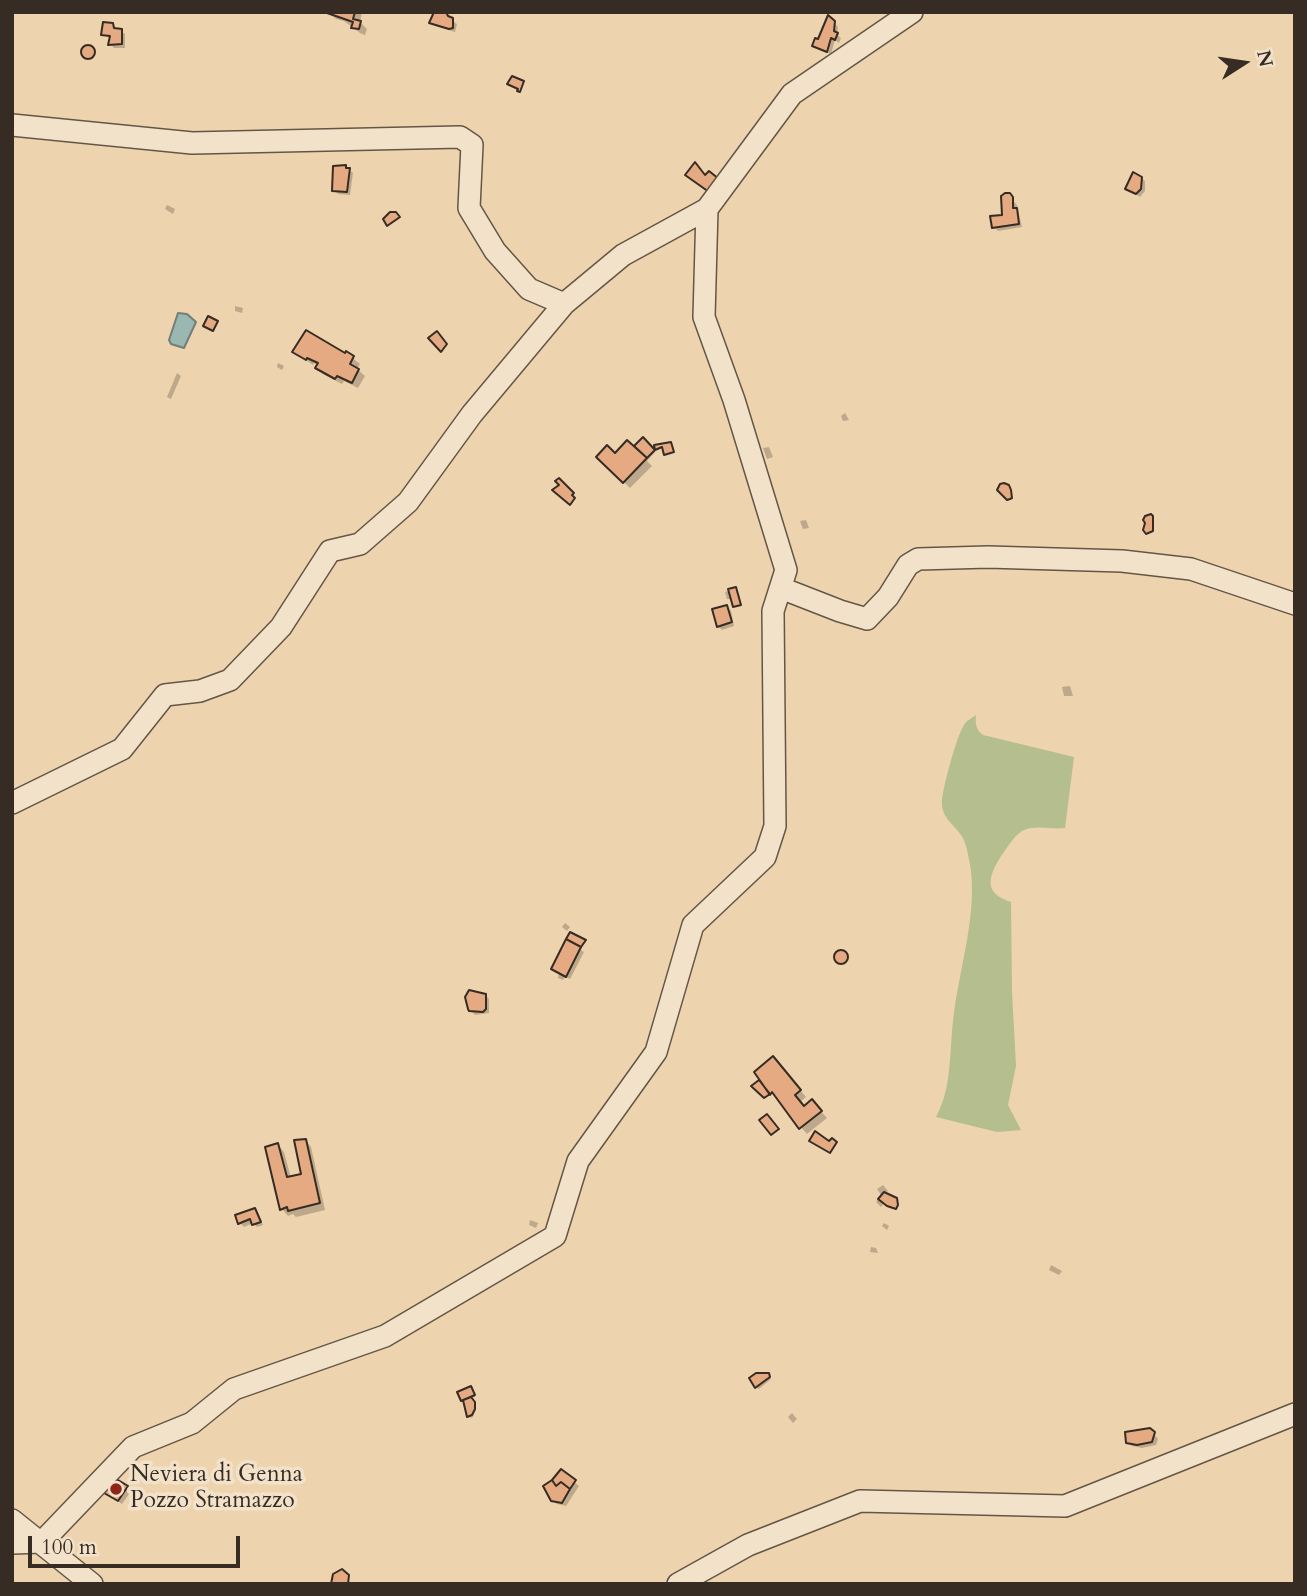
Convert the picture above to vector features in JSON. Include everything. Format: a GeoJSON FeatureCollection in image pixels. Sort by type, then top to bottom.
{"type":"FeatureCollection","features":[{"type":"Feature","properties":{"kind":"street"},"geometry":{"type":"LineString","coordinates":[[12,803],[122,749],[165,695],[200,691],[230,680],[281,627],[330,551],[360,544],[408,502],[472,414],[564,304],[624,256],[707,209],[792,94],[912,12]]}},
{"type":"Feature","properties":{"kind":"street"},"geometry":{"type":"LineString","coordinates":[[12,125],[192,144],[460,137],[472,145],[469,208],[495,251],[530,289],[564,304]]}},
{"type":"Feature","properties":{"kind":"street"},"geometry":{"type":"LineString","coordinates":[[12,1543],[41,1542],[133,1447],[192,1423],[234,1389],[385,1336],[555,1236],[578,1161],[656,1052],[694,925],[765,857],[775,826],[773,611],[786,570],[704,317],[707,209]]}},
{"type":"Feature","properties":{"kind":"street"},"geometry":{"type":"LineString","coordinates":[[781,588],[867,619],[888,597],[908,565],[918,559],[1062,558],[1122,561],[1191,569],[1295,604]]}},
{"type":"Feature","properties":{"kind":"street"},"geometry":{"type":"LineString","coordinates":[[678,1584],[748,1545],[859,1501],[1065,1506],[1295,1414]]}},
{"type":"Feature","properties":{"kind":"street"},"geometry":{"type":"LineString","coordinates":[[12,1520],[92,1584]]}},
{"type":"Feature","properties":{"kind":"green space"},"geometry":{"type":"Polygon","coordinates":[[[976,715],[976,726],[983,735],[1074,757],[1065,828],[1032,828],[1022,831],[1001,856],[991,877],[992,889],[996,894],[1011,902],[1016,1066],[1008,1105],[1021,1130],[997,1132],[936,1117],[948,1080],[954,1013],[972,901],[966,844],[946,817],[942,802],[950,763],[961,731],[966,722],[976,715]]]}},
{"type":"Feature","properties":{"kind":"water"},"geometry":{"type":"Polygon","coordinates":[[[178,313],[187,314],[196,322],[184,348],[171,344],[169,340],[178,313]]]}},
{"type":"Feature","properties":{"kind":"building"},"geometry":{"type":"Polygon","coordinates":[[[355,12],[353,19],[361,21],[359,29],[351,28],[353,22],[327,13],[355,12]]]}},
{"type":"Feature","properties":{"kind":"building"},"geometry":{"type":"Polygon","coordinates":[[[434,12],[446,12],[453,18],[453,28],[429,23],[434,12]]]}},
{"type":"Feature","properties":{"kind":"building"},"geometry":{"type":"Polygon","coordinates":[[[828,15],[835,21],[834,31],[838,33],[835,40],[831,38],[827,52],[812,46],[815,38],[818,39],[828,15]]]}},
{"type":"Feature","properties":{"kind":"building"},"geometry":{"type":"Polygon","coordinates":[[[103,22],[113,23],[114,28],[122,29],[122,44],[108,45],[110,36],[101,35],[103,22]]]}},
{"type":"Feature","properties":{"kind":"building"},"geometry":{"type":"Polygon","coordinates":[[[88,45],[93,47],[93,57],[88,59],[83,57],[81,52],[83,47],[88,45]]]}},
{"type":"Feature","properties":{"kind":"building"},"geometry":{"type":"Polygon","coordinates":[[[512,76],[524,81],[520,92],[507,84],[512,76]]]}},
{"type":"Feature","properties":{"kind":"building"},"geometry":{"type":"Polygon","coordinates":[[[695,162],[705,175],[709,171],[719,179],[709,192],[685,175],[695,162]]]}},
{"type":"Feature","properties":{"kind":"building"},"geometry":{"type":"Polygon","coordinates":[[[346,165],[346,168],[350,168],[347,192],[332,191],[333,166],[346,165]]]}},
{"type":"Feature","properties":{"kind":"building"},"geometry":{"type":"Polygon","coordinates":[[[1133,172],[1142,177],[1141,189],[1136,194],[1125,189],[1133,172]]]}},
{"type":"Feature","properties":{"kind":"building"},"geometry":{"type":"Polygon","coordinates":[[[1010,193],[1013,197],[1013,208],[1017,208],[1019,224],[992,228],[990,216],[1002,215],[1001,196],[1010,193]]]}},
{"type":"Feature","properties":{"kind":"building"},"geometry":{"type":"Polygon","coordinates":[[[390,212],[396,212],[400,217],[387,226],[383,219],[390,212]]]}},
{"type":"Feature","properties":{"kind":"building"},"geometry":{"type":"Polygon","coordinates":[[[208,316],[218,321],[213,331],[203,326],[208,316]]]}},
{"type":"Feature","properties":{"kind":"building"},"geometry":{"type":"Polygon","coordinates":[[[306,330],[354,356],[350,364],[359,369],[352,383],[337,376],[335,379],[315,368],[318,363],[292,352],[306,330]]]}},
{"type":"Feature","properties":{"kind":"building"},"geometry":{"type":"Polygon","coordinates":[[[437,331],[447,344],[441,352],[428,338],[437,331]]]}},
{"type":"Feature","properties":{"kind":"building"},"geometry":{"type":"Polygon","coordinates":[[[643,437],[655,450],[647,458],[634,446],[643,437]]]}},
{"type":"Feature","properties":{"kind":"building"},"geometry":{"type":"Polygon","coordinates":[[[627,440],[647,458],[623,483],[596,457],[607,445],[615,453],[627,440]]]}},
{"type":"Feature","properties":{"kind":"building"},"geometry":{"type":"Polygon","coordinates":[[[671,442],[674,452],[664,455],[662,447],[655,450],[654,445],[671,442]]]}},
{"type":"Feature","properties":{"kind":"building"},"geometry":{"type":"Polygon","coordinates":[[[559,478],[574,493],[572,495],[575,498],[570,505],[552,490],[559,485],[555,481],[559,478]]]}},
{"type":"Feature","properties":{"kind":"building"},"geometry":{"type":"Polygon","coordinates":[[[1000,484],[1009,485],[1011,490],[1012,498],[1007,500],[997,490],[1000,484]]]}},
{"type":"Feature","properties":{"kind":"building"},"geometry":{"type":"Polygon","coordinates":[[[1151,514],[1153,531],[1146,534],[1143,520],[1151,514]]]}},
{"type":"Feature","properties":{"kind":"building"},"geometry":{"type":"Polygon","coordinates":[[[736,587],[741,605],[733,607],[728,589],[736,587]]]}},
{"type":"Feature","properties":{"kind":"building"},"geometry":{"type":"Polygon","coordinates":[[[727,605],[732,622],[717,627],[712,609],[727,605]]]}},
{"type":"Feature","properties":{"kind":"building"},"geometry":{"type":"Polygon","coordinates":[[[570,932],[586,940],[581,947],[566,939],[570,932]]]}},
{"type":"Feature","properties":{"kind":"building"},"geometry":{"type":"Polygon","coordinates":[[[566,939],[581,947],[566,977],[551,969],[566,939]]]}},
{"type":"Feature","properties":{"kind":"building"},"geometry":{"type":"Polygon","coordinates":[[[841,950],[846,952],[846,962],[841,964],[836,962],[834,957],[836,952],[841,950]]]}},
{"type":"Feature","properties":{"kind":"building"},"geometry":{"type":"Polygon","coordinates":[[[469,990],[486,994],[486,1009],[483,1012],[469,1011],[465,997],[469,990]]]}},
{"type":"Feature","properties":{"kind":"building"},"geometry":{"type":"Polygon","coordinates":[[[773,1056],[801,1090],[795,1095],[804,1106],[812,1099],[822,1111],[799,1129],[754,1072],[773,1056]]]}},
{"type":"Feature","properties":{"kind":"building"},"geometry":{"type":"Polygon","coordinates":[[[759,1080],[770,1094],[764,1098],[751,1086],[759,1080]]]}},
{"type":"Feature","properties":{"kind":"building"},"geometry":{"type":"Polygon","coordinates":[[[767,1114],[779,1129],[771,1135],[759,1120],[767,1114]]]}},
{"type":"Feature","properties":{"kind":"building"},"geometry":{"type":"Polygon","coordinates":[[[815,1131],[829,1141],[832,1138],[837,1142],[830,1153],[809,1141],[815,1131]]]}},
{"type":"Feature","properties":{"kind":"building"},"geometry":{"type":"Polygon","coordinates":[[[306,1139],[320,1203],[288,1211],[287,1207],[280,1210],[265,1147],[278,1143],[287,1177],[301,1174],[294,1140],[306,1139]]]}},
{"type":"Feature","properties":{"kind":"building"},"geometry":{"type":"Polygon","coordinates":[[[884,1192],[897,1198],[896,1209],[878,1199],[884,1192]]]}},
{"type":"Feature","properties":{"kind":"building"},"geometry":{"type":"Polygon","coordinates":[[[255,1208],[261,1222],[252,1225],[250,1219],[238,1224],[235,1215],[255,1208]]]}},
{"type":"Feature","properties":{"kind":"building"},"geometry":{"type":"Polygon","coordinates":[[[756,1373],[769,1373],[770,1377],[755,1388],[749,1378],[756,1373]]]}},
{"type":"Feature","properties":{"kind":"building"},"geometry":{"type":"Polygon","coordinates":[[[471,1386],[475,1395],[461,1401],[457,1392],[471,1386]]]}},
{"type":"Feature","properties":{"kind":"building"},"geometry":{"type":"Polygon","coordinates":[[[471,1397],[475,1402],[475,1409],[472,1415],[467,1417],[463,1400],[471,1397]]]}},
{"type":"Feature","properties":{"kind":"building"},"geometry":{"type":"Polygon","coordinates":[[[1150,1428],[1155,1432],[1152,1442],[1137,1445],[1126,1443],[1125,1432],[1150,1428]]]}},
{"type":"Feature","properties":{"kind":"building"},"geometry":{"type":"Polygon","coordinates":[[[561,1469],[576,1480],[570,1489],[561,1482],[556,1486],[552,1480],[561,1469]]]}},
{"type":"Feature","properties":{"kind":"building","name":"Neviera di Genna Pozzo Stramazzo"},"geometry":{"type":"Polygon","coordinates":[[[113,1477],[128,1486],[118,1501],[104,1493],[113,1477]]]}},
{"type":"Feature","properties":{"kind":"building"},"geometry":{"type":"Polygon","coordinates":[[[552,1480],[556,1486],[561,1482],[570,1489],[562,1503],[551,1501],[543,1486],[552,1480]]]}},
{"type":"Feature","properties":{"kind":"building"},"geometry":{"type":"Polygon","coordinates":[[[342,1569],[349,1575],[348,1584],[331,1584],[333,1574],[342,1569]]]}},
{"type":"Feature","properties":{"kind":"place","name":"Neviera di Genna Pozzo Stramazzo"},"geometry":{"type":"Point","coordinates":[116,1489]}}]}
